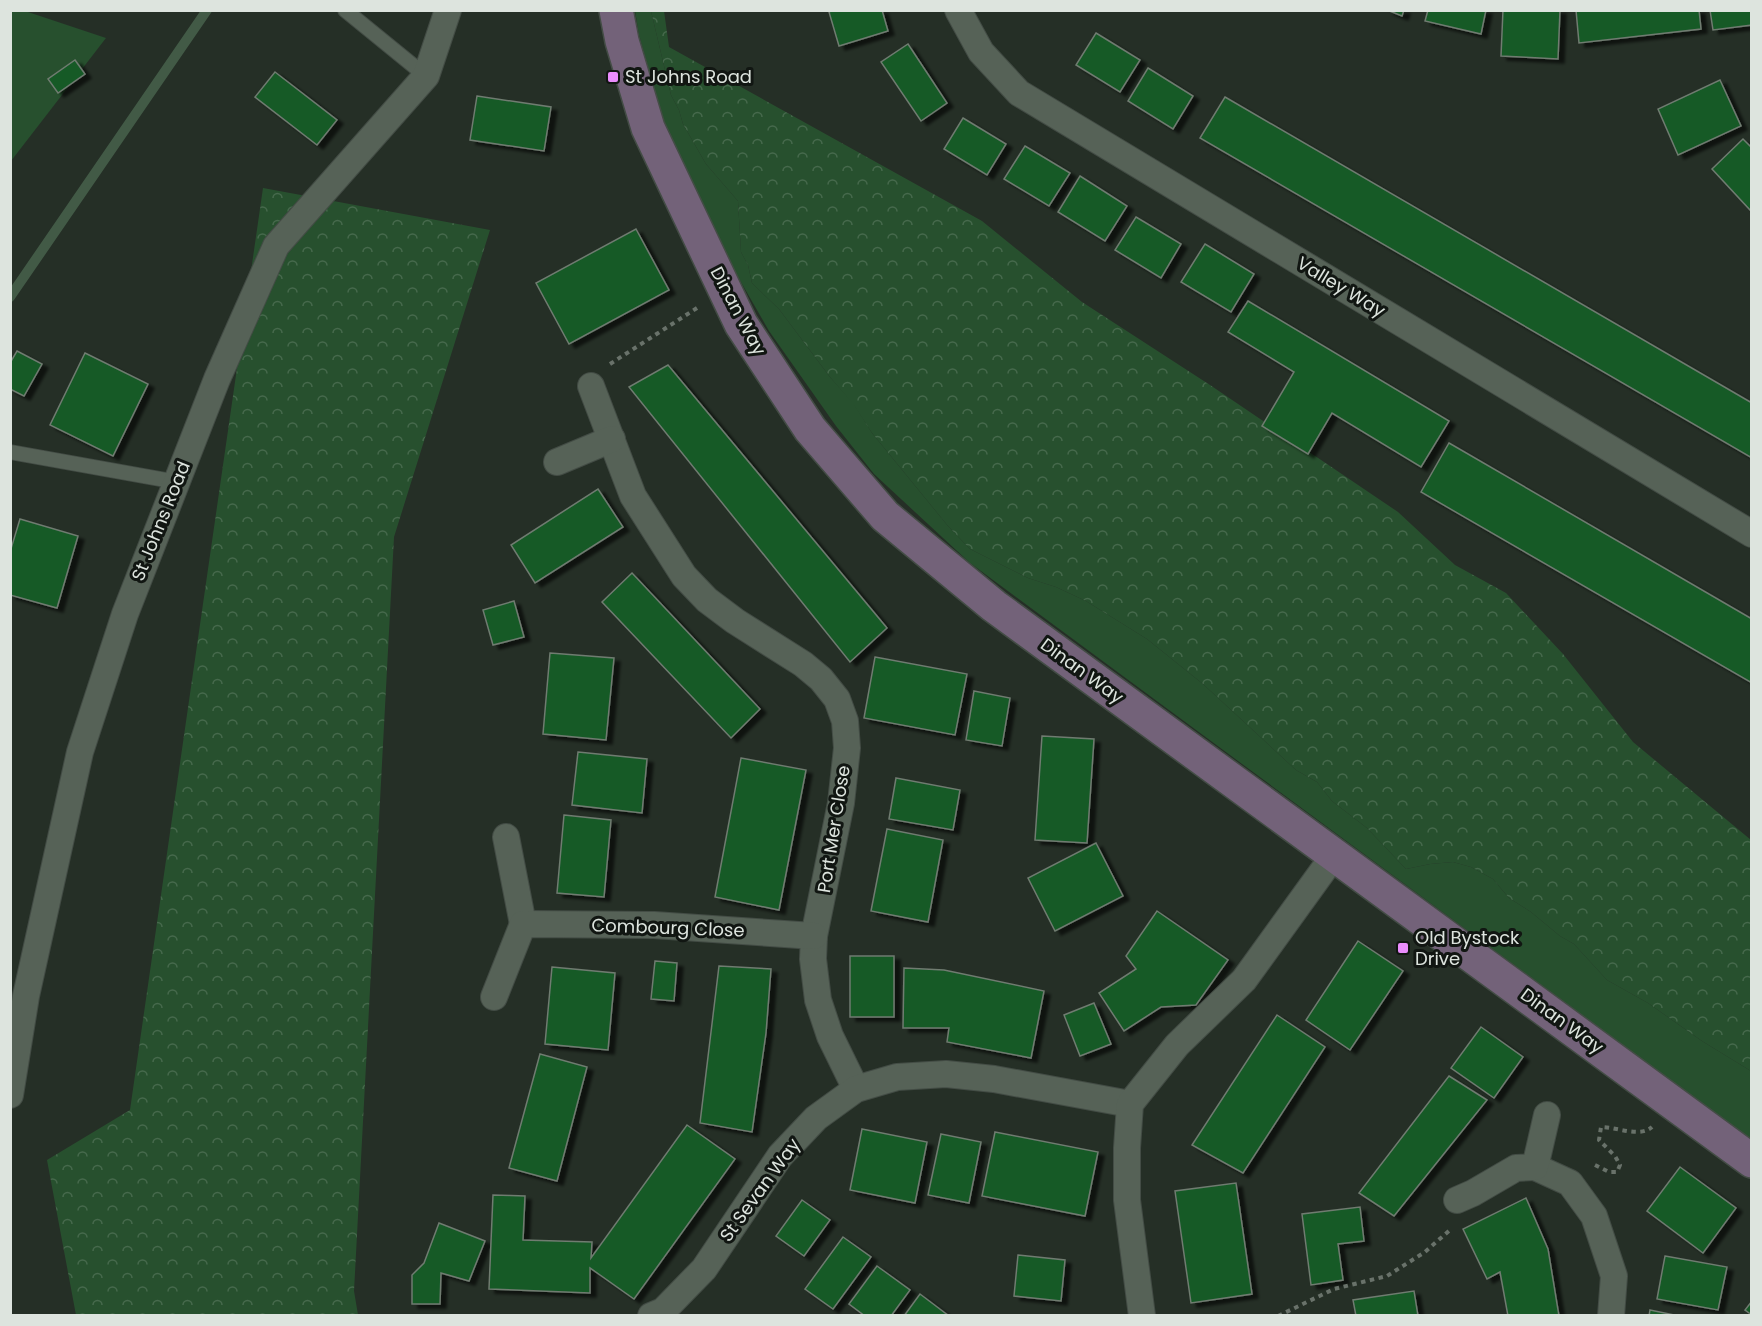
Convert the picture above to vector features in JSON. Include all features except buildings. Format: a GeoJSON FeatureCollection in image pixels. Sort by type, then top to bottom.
{"type":"FeatureCollection","features":[{"type":"Feature","properties":{"kind":"street","name":"St Johns Road"},"geometry":{"type":"LineString","coordinates":[[10,1095],[26,996],[80,752],[124,614],[217,379],[276,246],[426,76],[448,10]]}},
{"type":"Feature","properties":{"kind":"street","name":"Dinan Way"},"geometry":{"type":"LineString","coordinates":[[616,10],[622,41],[648,128],[741,324],[818,438],[885,516],[994,606],[1752,1161]]}},
{"type":"Feature","properties":{"kind":"street","name":"Valley Way"},"geometry":{"type":"LineString","coordinates":[[958,10],[981,52],[1019,93],[1752,534]]}},
{"type":"Feature","properties":{"kind":"street","name":"Port Mer Close"},"geometry":{"type":"LineString","coordinates":[[593,392],[633,496],[684,576],[717,607],[812,671],[837,699],[845,721],[847,748],[841,803],[814,936],[813,959],[818,1000],[830,1036],[856,1089]]}},
{"type":"Feature","properties":{"kind":"street"},"geometry":{"type":"LineString","coordinates":[[557,462],[612,438]]}},
{"type":"Feature","properties":{"kind":"street"},"geometry":{"type":"LineString","coordinates":[[494,997],[523,924],[506,837]]}},
{"type":"Feature","properties":{"kind":"street"},"geometry":{"type":"LineString","coordinates":[[1142,1316],[1127,1200],[1130,1104],[1177,1045],[1244,980],[1335,854]]}},
{"type":"Feature","properties":{"kind":"street","name":"Combourg Close"},"geometry":{"type":"LineString","coordinates":[[523,924],[654,925],[814,936]]}},
{"type":"Feature","properties":{"kind":"street","name":"St Sevan Way"},"geometry":{"type":"LineString","coordinates":[[651,1316],[663,1311],[704,1269],[780,1156],[816,1118],[856,1089],[897,1077],[946,1074],[994,1079],[1130,1104]]}},
{"type":"Feature","properties":{"kind":"street"},"geometry":{"type":"LineString","coordinates":[[1544,1171],[1547,1115]]}},
{"type":"Feature","properties":{"kind":"street"},"geometry":{"type":"LineString","coordinates":[[1465,1197],[1515,1168],[1544,1171],[1570,1183],[1594,1216],[1614,1276],[1611,1316]]}},
{"type":"Feature","properties":{"kind":"lane"},"geometry":{"type":"LineString","coordinates":[[345,10],[426,76]]}},
{"type":"Feature","properties":{"kind":"lane"},"geometry":{"type":"LineString","coordinates":[[10,452],[177,482]]}},
{"type":"Feature","properties":{"kind":"path"},"geometry":{"type":"LineString","coordinates":[[593,392],[607,366],[700,306]]}},
{"type":"Feature","properties":{"kind":"path"},"geometry":{"type":"LineString","coordinates":[[1544,1171],[1570,1156],[1610,1173],[1617,1172],[1620,1165],[1615,1156],[1599,1140],[1601,1127],[1647,1132],[1655,1125]]}},
{"type":"Feature","properties":{"kind":"path"},"geometry":{"type":"LineString","coordinates":[[1278,1316],[1334,1289],[1387,1276],[1425,1252],[1466,1216],[1465,1197]]}},
{"type":"Feature","properties":{"kind":"green space"},"geometry":{"type":"Polygon","coordinates":[[[11,11],[25,11],[106,38],[11,161],[11,11]]]}},
{"type":"Feature","properties":{"kind":"green space"},"geometry":{"type":"Polygon","coordinates":[[[635,11],[651,11],[671,95],[683,124],[706,164],[738,201],[741,252],[748,265],[752,283],[779,309],[830,377],[854,404],[872,433],[948,526],[970,549],[1028,578],[1056,587],[1086,601],[1147,639],[1203,684],[1296,770],[1317,782],[1332,801],[1367,828],[1406,869],[1453,862],[1471,867],[1493,879],[1509,898],[1574,944],[1607,980],[1648,1003],[1702,1041],[1751,1071],[1751,1140],[970,563],[874,474],[836,426],[769,331],[734,270],[690,181],[662,116],[639,35],[635,11]]]}},
{"type":"Feature","properties":{"kind":"green space"},"geometry":{"type":"Polygon","coordinates":[[[651,11],[664,11],[669,47],[982,221],[1082,302],[1398,512],[1455,565],[1506,593],[1563,654],[1633,742],[1751,840],[1751,1071],[1702,1041],[1648,1003],[1607,980],[1574,944],[1509,898],[1493,879],[1471,867],[1453,862],[1406,869],[1367,828],[1332,801],[1317,782],[1296,770],[1203,684],[1147,639],[1086,601],[1056,587],[1028,578],[970,549],[948,526],[872,433],[854,405],[779,309],[752,283],[748,265],[741,252],[738,201],[706,164],[683,124],[671,95],[651,11]]]}},
{"type":"Feature","properties":{"kind":"green space"},"geometry":{"type":"Polygon","coordinates":[[[263,188],[490,230],[394,537],[354,1291],[358,1315],[76,1315],[47,1160],[130,1110],[263,188]]]}},
{"type":"Feature","properties":{"kind":"waterway"},"geometry":{"type":"LineString","coordinates":[[10,297],[207,10]]}},
{"type":"Feature","properties":{"kind":"place","name":"St Johns Road"},"geometry":{"type":"Point","coordinates":[613,77]}},
{"type":"Feature","properties":{"kind":"place","name":"Old Bystock Drive"},"geometry":{"type":"Point","coordinates":[1403,948]}}]}
